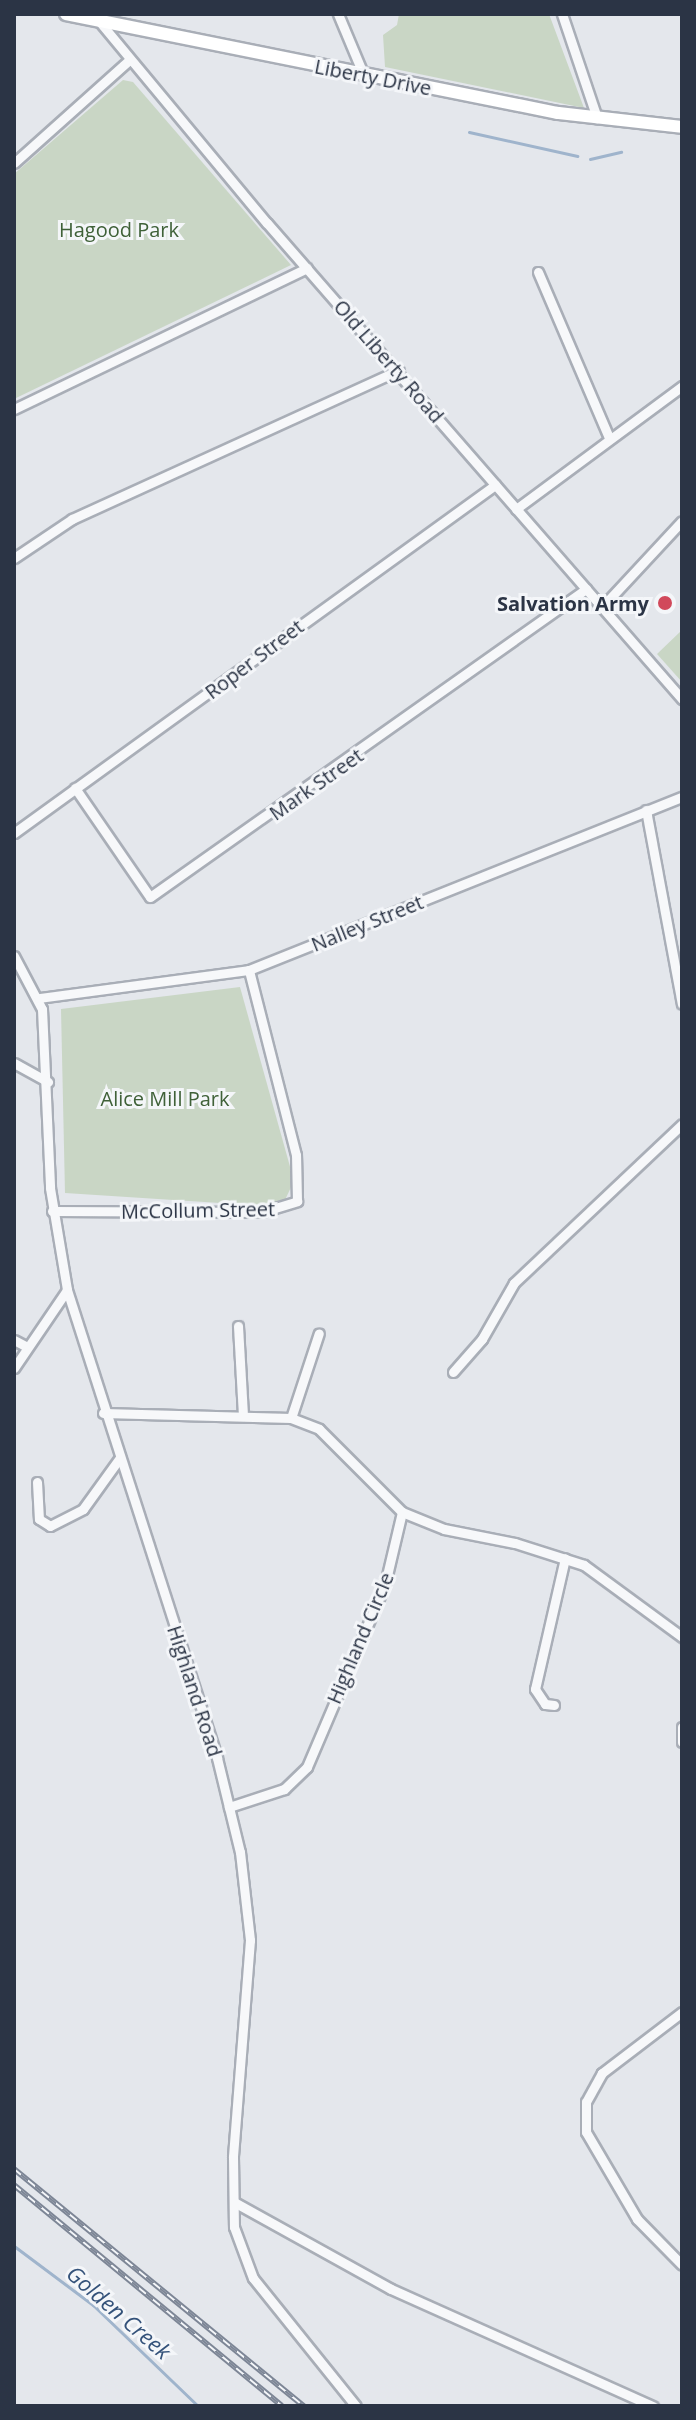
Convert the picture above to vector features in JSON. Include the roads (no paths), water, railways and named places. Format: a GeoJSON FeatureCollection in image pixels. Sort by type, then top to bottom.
{"type":"FeatureCollection","features":[{"type":"Feature","properties":{"kind":"main road","name":"Liberty Drive"},"geometry":{"type":"LineString","coordinates":[[66,14],[364,76],[597,118],[682,127]]}},
{"type":"Feature","properties":{"kind":"street"},"geometry":{"type":"LineString","coordinates":[[338,14],[364,76]]}},
{"type":"Feature","properties":{"kind":"street"},"geometry":{"type":"LineString","coordinates":[[562,14],[597,118]]}},
{"type":"Feature","properties":{"kind":"street","name":"Old Liberty Road"},"geometry":{"type":"LineString","coordinates":[[99,21],[307,268],[399,370],[682,699]]}},
{"type":"Feature","properties":{"kind":"street"},"geometry":{"type":"LineString","coordinates":[[14,163],[129,60]]}},
{"type":"Feature","properties":{"kind":"street"},"geometry":{"type":"LineString","coordinates":[[14,409],[307,268]]}},
{"type":"Feature","properties":{"kind":"street"},"geometry":{"type":"LineString","coordinates":[[538,272],[609,438]]}},
{"type":"Feature","properties":{"kind":"street"},"geometry":{"type":"LineString","coordinates":[[14,558],[72,519],[399,370]]}},
{"type":"Feature","properties":{"kind":"street"},"geometry":{"type":"LineString","coordinates":[[516,509],[682,386]]}},
{"type":"Feature","properties":{"kind":"street","name":"Roper Street"},"geometry":{"type":"LineString","coordinates":[[14,833],[495,485]]}},
{"type":"Feature","properties":{"kind":"street"},"geometry":{"type":"LineString","coordinates":[[602,607],[682,521]]}},
{"type":"Feature","properties":{"kind":"street","name":"Mark Street"},"geometry":{"type":"LineString","coordinates":[[75,788],[150,897],[586,589]]}},
{"type":"Feature","properties":{"kind":"street","name":"Nalley Street"},"geometry":{"type":"LineString","coordinates":[[39,998],[249,970],[682,797]]}},
{"type":"Feature","properties":{"kind":"street"},"geometry":{"type":"LineString","coordinates":[[646,810],[682,1004]]}},
{"type":"Feature","properties":{"kind":"street","name":"Highland Road"},"geometry":{"type":"LineString","coordinates":[[14,956],[39,998],[48,1082],[52,1211],[67,1290],[103,1413],[229,1807],[247,1891],[250,1940],[234,2227],[253,2278],[356,2406]]}},
{"type":"Feature","properties":{"kind":"street","name":"McCollum Street"},"geometry":{"type":"LineString","coordinates":[[52,1211],[262,1212],[297,1201],[296,1155],[249,970]]}},
{"type":"Feature","properties":{"kind":"street"},"geometry":{"type":"LineString","coordinates":[[14,1063],[48,1082]]}},
{"type":"Feature","properties":{"kind":"street"},"geometry":{"type":"LineString","coordinates":[[453,1372],[482,1339],[514,1283],[570,1224],[682,1124]]}},
{"type":"Feature","properties":{"kind":"street"},"geometry":{"type":"LineString","coordinates":[[14,1368],[67,1290]]}},
{"type":"Feature","properties":{"kind":"street"},"geometry":{"type":"LineString","coordinates":[[238,1326],[243,1416]]}},
{"type":"Feature","properties":{"kind":"street"},"geometry":{"type":"LineString","coordinates":[[291,1418],[319,1333]]}},
{"type":"Feature","properties":{"kind":"street"},"geometry":{"type":"LineString","coordinates":[[14,1340],[27,1347]]}},
{"type":"Feature","properties":{"kind":"street"},"geometry":{"type":"LineString","coordinates":[[103,1413],[291,1418],[319,1429],[402,1512],[444,1529],[565,1558],[616,1586],[682,1637]]}},
{"type":"Feature","properties":{"kind":"street"},"geometry":{"type":"LineString","coordinates":[[37,1482],[39,1519],[50,1526],[83,1509],[119,1459]]}},
{"type":"Feature","properties":{"kind":"street","name":"Highland Circle"},"geometry":{"type":"LineString","coordinates":[[229,1807],[284,1789],[307,1767],[385,1584],[402,1512]]}},
{"type":"Feature","properties":{"kind":"street"},"geometry":{"type":"LineString","coordinates":[[554,1705],[545,1704],[535,1689],[565,1558]]}},
{"type":"Feature","properties":{"kind":"street"},"geometry":{"type":"LineString","coordinates":[[682,1727],[682,1742]]}},
{"type":"Feature","properties":{"kind":"street"},"geometry":{"type":"LineString","coordinates":[[682,2012],[602,2073],[586,2102],[586,2132],[606,2173],[637,2219],[682,2265]]}},
{"type":"Feature","properties":{"kind":"street"},"geometry":{"type":"LineString","coordinates":[[234,2202],[391,2289],[653,2406]]}},
{"type":"Feature","properties":{"kind":"waterway"},"geometry":{"type":"LineString","coordinates":[[469,132],[577,156]]}},
{"type":"Feature","properties":{"kind":"waterway"},"geometry":{"type":"LineString","coordinates":[[590,159],[621,152]]}},
{"type":"Feature","properties":{"kind":"waterway","name":"Golden Creek"},"geometry":{"type":"LineString","coordinates":[[14,2246],[93,2305],[198,2406]]}},
{"type":"Feature","properties":{"kind":"railway"},"geometry":{"type":"LineString","coordinates":[[14,2169],[304,2406]]}},
{"type":"Feature","properties":{"kind":"railway"},"geometry":{"type":"LineString","coordinates":[[14,2185],[282,2406]]}},
{"type":"Feature","properties":{"kind":"place","name":"Salvation Army"},"geometry":{"type":"Point","coordinates":[665,603]}},
{"type":"Feature","properties":{"kind":"park label","name":"Hagood Park"},"geometry":{"type":"Point","coordinates":[119,229]}},
{"type":"Feature","properties":{"kind":"park label","name":"Alice Mill Park"},"geometry":{"type":"Point","coordinates":[165,1098]}}]}
